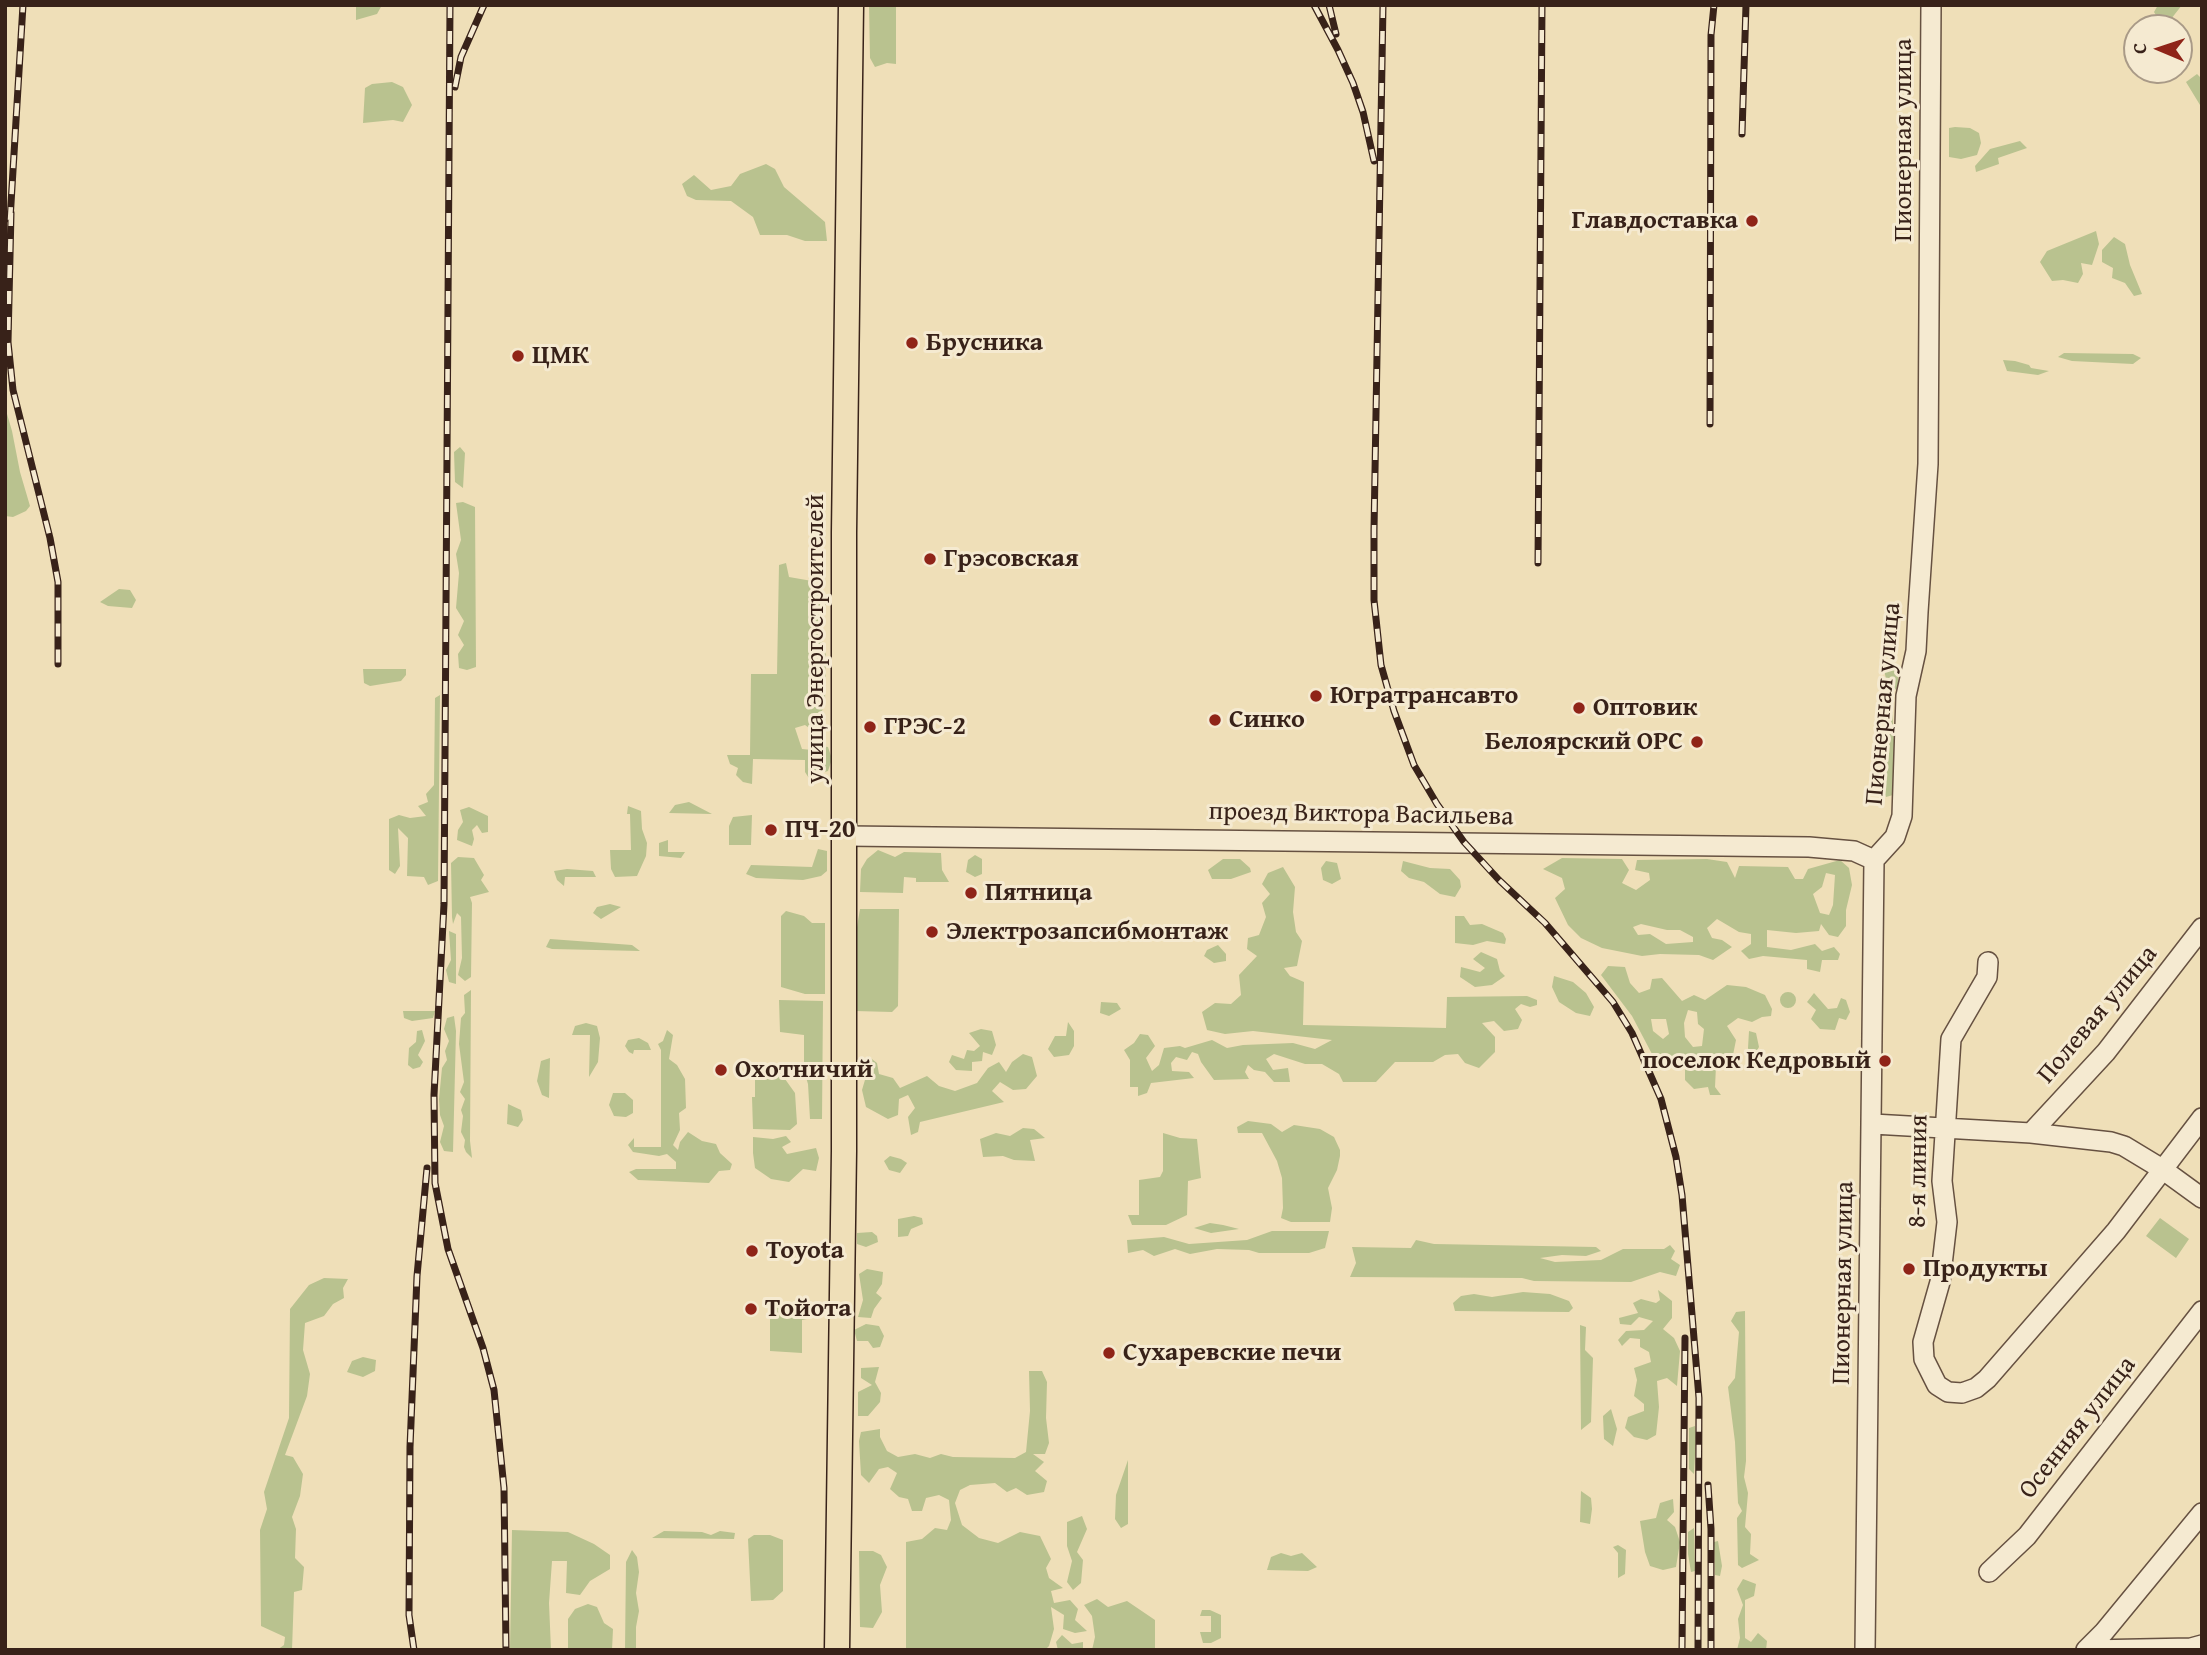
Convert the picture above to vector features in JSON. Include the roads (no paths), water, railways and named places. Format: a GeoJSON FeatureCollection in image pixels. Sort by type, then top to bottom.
{"type":"FeatureCollection","features":[{"type":"Feature","properties":{"kind":"main road","name":"улица Энергостроителей"},"geometry":{"type":"LineString","coordinates":[[836,1650],[844,1151],[844,532],[851,5]]}},
{"type":"Feature","properties":{"kind":"street","name":"Пионерная улица"},"geometry":{"type":"LineString","coordinates":[[1865,1650],[1874,860],[1895,837],[1902,816],[1906,696],[1916,651],[1919,612],[1928,464],[1931,5]]}},
{"type":"Feature","properties":{"kind":"street","name":"проезд Виктора Васильева"},"geometry":{"type":"LineString","coordinates":[[846,836],[1809,846],[1854,850],[1874,860]]}},
{"type":"Feature","properties":{"kind":"street","name":"Полевая улица"},"geometry":{"type":"LineString","coordinates":[[2031,1133],[2106,1052],[2202,928]]}},
{"type":"Feature","properties":{"kind":"street","name":"8-я линия"},"geometry":{"type":"LineString","coordinates":[[1988,962],[1987,977],[1951,1039],[1942,1181],[1947,1222],[1940,1282],[1923,1342],[1924,1359],[1937,1385],[1948,1392],[1962,1393],[1976,1388],[1987,1379],[2116,1231],[2168,1161]]}},
{"type":"Feature","properties":{"kind":"street"},"geometry":{"type":"LineString","coordinates":[[2168,1161],[2202,1118]]}},
{"type":"Feature","properties":{"kind":"street"},"geometry":{"type":"LineString","coordinates":[[1872,1124],[2094,1138],[2168,1161],[2202,1198]]}},
{"type":"Feature","properties":{"kind":"street","name":"Осенняя улица"},"geometry":{"type":"LineString","coordinates":[[1989,1572],[2027,1536],[2202,1311]]}},
{"type":"Feature","properties":{"kind":"street"},"geometry":{"type":"LineString","coordinates":[[2087,1650],[2202,1513]]}},
{"type":"Feature","properties":{"kind":"street"},"geometry":{"type":"LineString","coordinates":[[2087,1650],[2191,1648],[2202,1645]]}},
{"type":"Feature","properties":{"kind":"railway"},"geometry":{"type":"LineString","coordinates":[[10,220],[23,5]]}},
{"type":"Feature","properties":{"kind":"railway"},"geometry":{"type":"LineString","coordinates":[[450,5],[444,904],[434,1095],[435,1183],[448,1249],[483,1348],[494,1390],[504,1488],[506,1650]]}},
{"type":"Feature","properties":{"kind":"railway"},"geometry":{"type":"LineString","coordinates":[[455,87],[461,57],[484,5]]}},
{"type":"Feature","properties":{"kind":"railway"},"geometry":{"type":"LineString","coordinates":[[1314,5],[1353,83],[1363,112],[1374,161]]}},
{"type":"Feature","properties":{"kind":"railway"},"geometry":{"type":"LineString","coordinates":[[1329,5],[1336,34]]}},
{"type":"Feature","properties":{"kind":"railway"},"geometry":{"type":"LineString","coordinates":[[1383,5],[1374,530],[1374,600],[1381,665],[1414,765],[1437,804],[1464,842],[1499,880],[1545,923],[1613,1002],[1632,1033],[1661,1099],[1676,1157],[1682,1195],[1699,1398],[1698,1650]]}},
{"type":"Feature","properties":{"kind":"railway"},"geometry":{"type":"LineString","coordinates":[[1538,563],[1542,5]]}},
{"type":"Feature","properties":{"kind":"railway"},"geometry":{"type":"LineString","coordinates":[[1710,424],[1711,35],[1714,5]]}},
{"type":"Feature","properties":{"kind":"railway"},"geometry":{"type":"LineString","coordinates":[[1742,134],[1746,5]]}},
{"type":"Feature","properties":{"kind":"railway"},"geometry":{"type":"LineString","coordinates":[[11,213],[8,342],[13,390],[50,538],[58,582],[58,664]]}},
{"type":"Feature","properties":{"kind":"railway"},"geometry":{"type":"LineString","coordinates":[[414,1650],[409,1615],[410,1447],[417,1276],[427,1168]]}},
{"type":"Feature","properties":{"kind":"railway"},"geometry":{"type":"LineString","coordinates":[[1682,1650],[1685,1338]]}},
{"type":"Feature","properties":{"kind":"railway"},"geometry":{"type":"LineString","coordinates":[[1708,1485],[1711,1529],[1711,1650]]}},
{"type":"Feature","properties":{"kind":"place","name":"Главдоставка"},"geometry":{"type":"Point","coordinates":[1752,221]}},
{"type":"Feature","properties":{"kind":"place","name":"Брусника"},"geometry":{"type":"Point","coordinates":[912,343]}},
{"type":"Feature","properties":{"kind":"place","name":"ЦМК"},"geometry":{"type":"Point","coordinates":[518,356]}},
{"type":"Feature","properties":{"kind":"place","name":"Грэсовская"},"geometry":{"type":"Point","coordinates":[930,559]}},
{"type":"Feature","properties":{"kind":"place","name":"Югратрансавто"},"geometry":{"type":"Point","coordinates":[1316,696]}},
{"type":"Feature","properties":{"kind":"place","name":"Оптовик"},"geometry":{"type":"Point","coordinates":[1579,708]}},
{"type":"Feature","properties":{"kind":"place","name":"Синко"},"geometry":{"type":"Point","coordinates":[1215,720]}},
{"type":"Feature","properties":{"kind":"place","name":"ГРЭС-2"},"geometry":{"type":"Point","coordinates":[870,727]}},
{"type":"Feature","properties":{"kind":"place","name":"Белоярский ОРС"},"geometry":{"type":"Point","coordinates":[1697,742]}},
{"type":"Feature","properties":{"kind":"place","name":"ПЧ-20"},"geometry":{"type":"Point","coordinates":[771,830]}},
{"type":"Feature","properties":{"kind":"place","name":"Пятница"},"geometry":{"type":"Point","coordinates":[971,893]}},
{"type":"Feature","properties":{"kind":"place","name":"Электрозапсибмонтаж"},"geometry":{"type":"Point","coordinates":[932,932]}},
{"type":"Feature","properties":{"kind":"place","name":"поселок Кедровый"},"geometry":{"type":"Point","coordinates":[1885,1061]}},
{"type":"Feature","properties":{"kind":"place","name":"Охотничий"},"geometry":{"type":"Point","coordinates":[721,1070]}},
{"type":"Feature","properties":{"kind":"place","name":"Toyota"},"geometry":{"type":"Point","coordinates":[752,1251]}},
{"type":"Feature","properties":{"kind":"place","name":"Продукты"},"geometry":{"type":"Point","coordinates":[1909,1269]}},
{"type":"Feature","properties":{"kind":"place","name":"Тойота"},"geometry":{"type":"Point","coordinates":[751,1309]}},
{"type":"Feature","properties":{"kind":"place","name":"Сухаревские печи"},"geometry":{"type":"Point","coordinates":[1109,1353]}}]}
